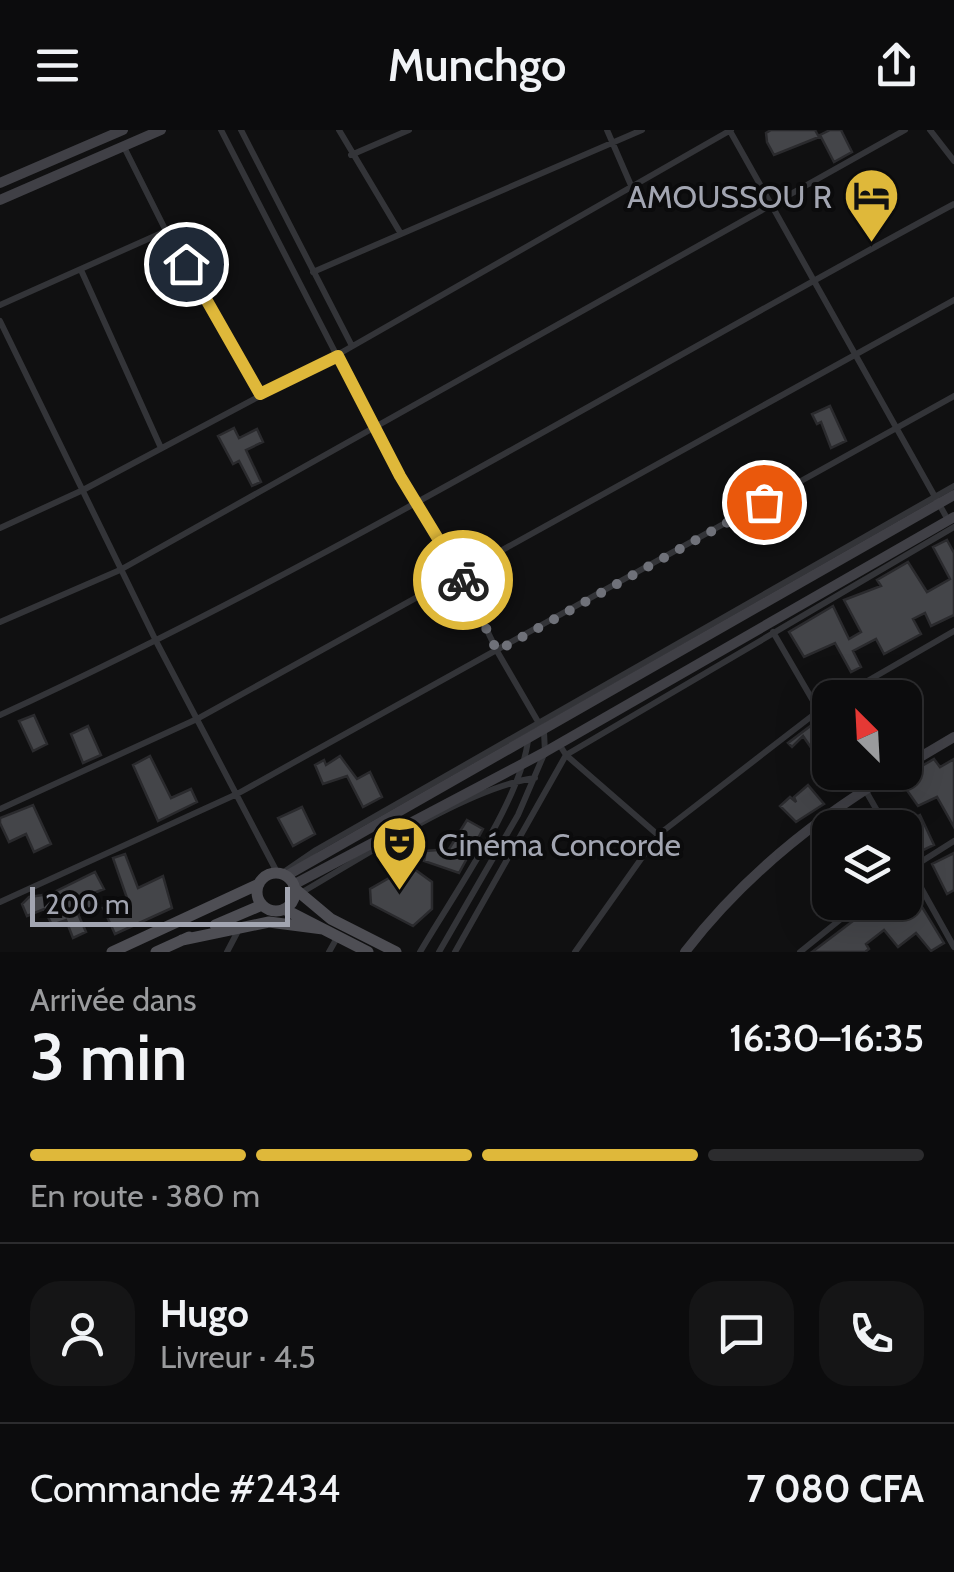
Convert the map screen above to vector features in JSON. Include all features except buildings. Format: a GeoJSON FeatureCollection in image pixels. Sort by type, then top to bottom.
{"type":"FeatureCollection","features":[{"type":"Feature","properties":{"kind":"main road"},"geometry":{"type":"LineString","coordinates":[[262,905],[272,911],[284,909],[293,900],[288,882]]}},
{"type":"Feature","properties":{"kind":"main road"},"geometry":{"type":"LineString","coordinates":[[112,952],[259,884],[288,882],[332,919],[396,952]]}},
{"type":"Feature","properties":{"kind":"main road"},"geometry":{"type":"LineString","coordinates":[[259,884],[262,905]]}},
{"type":"Feature","properties":{"kind":"main road"},"geometry":{"type":"LineString","coordinates":[[156,952],[262,905]]}},
{"type":"Feature","properties":{"kind":"main road"},"geometry":{"type":"LineString","coordinates":[[284,909],[368,952]]}},
{"type":"Feature","properties":{"kind":"main road"},"geometry":{"type":"LineString","coordinates":[[182,940],[240,926],[280,922],[323,929]]}},
{"type":"Feature","properties":{"kind":"street"},"geometry":{"type":"LineString","coordinates":[[0,200],[162,130]]}},
{"type":"Feature","properties":{"kind":"street"},"geometry":{"type":"LineString","coordinates":[[221,130],[374,428],[462,576],[497,651],[541,728],[545,752],[535,778],[439,952]]}},
{"type":"Feature","properties":{"kind":"street"},"geometry":{"type":"LineString","coordinates":[[240,130],[352,346]]}},
{"type":"Feature","properties":{"kind":"street"},"geometry":{"type":"LineString","coordinates":[[339,130],[401,234]]}},
{"type":"Feature","properties":{"kind":"street"},"geometry":{"type":"LineString","coordinates":[[351,154],[408,130]]}},
{"type":"Feature","properties":{"kind":"street"},"geometry":{"type":"LineString","coordinates":[[607,130],[633,190]]}},
{"type":"Feature","properties":{"kind":"street"},"geometry":{"type":"LineString","coordinates":[[313,272],[642,130]]}},
{"type":"Feature","properties":{"kind":"street"},"geometry":{"type":"LineString","coordinates":[[0,528],[83,490],[338,356],[633,190],[731,130],[953,524]]}},
{"type":"Feature","properties":{"kind":"street"},"geometry":{"type":"LineString","coordinates":[[0,622],[120,570],[904,130]]}},
{"type":"Feature","properties":{"kind":"street"},"geometry":{"type":"LineString","coordinates":[[930,130],[954,161]]}},
{"type":"Feature","properties":{"kind":"street"},"geometry":{"type":"LineString","coordinates":[[0,184],[117,131]]}},
{"type":"Feature","properties":{"kind":"street"},"geometry":{"type":"LineString","coordinates":[[124,146],[166,232],[260,394]]}},
{"type":"Feature","properties":{"kind":"street"},"geometry":{"type":"LineString","coordinates":[[0,715],[157,643],[420,502],[954,204]]}},
{"type":"Feature","properties":{"kind":"street"},"geometry":{"type":"LineString","coordinates":[[0,305],[166,232]]}},
{"type":"Feature","properties":{"kind":"street"},"geometry":{"type":"LineString","coordinates":[[80,270],[161,448]]}},
{"type":"Feature","properties":{"kind":"street"},"geometry":{"type":"LineString","coordinates":[[0,809],[197,719],[462,576],[954,300]]}},
{"type":"Feature","properties":{"kind":"street"},"geometry":{"type":"LineString","coordinates":[[0,321],[157,643],[288,882]]}},
{"type":"Feature","properties":{"kind":"street"},"geometry":{"type":"LineString","coordinates":[[0,902],[237,794],[954,396]]}},
{"type":"Feature","properties":{"kind":"street"},"geometry":{"type":"LineString","coordinates":[[288,882],[316,850],[541,728],[937,500],[954,486]]}},
{"type":"Feature","properties":{"kind":"street"},"geometry":{"type":"LineString","coordinates":[[937,500],[954,496]]}},
{"type":"Feature","properties":{"kind":"street"},"geometry":{"type":"LineString","coordinates":[[455,952],[566,756],[953,524]]}},
{"type":"Feature","properties":{"kind":"street"},"geometry":{"type":"LineString","coordinates":[[288,882],[545,752],[953,524]]}},
{"type":"Feature","properties":{"kind":"street"},"geometry":{"type":"LineString","coordinates":[[869,680],[954,631]]}},
{"type":"Feature","properties":{"kind":"street"},"geometry":{"type":"LineString","coordinates":[[774,632],[812,698]]}},
{"type":"Feature","properties":{"kind":"street"},"geometry":{"type":"LineString","coordinates":[[575,952],[658,835],[812,714]]}},
{"type":"Feature","properties":{"kind":"street"},"geometry":{"type":"LineString","coordinates":[[288,882],[528,740],[541,728]]}},
{"type":"Feature","properties":{"kind":"street"},"geometry":{"type":"LineString","coordinates":[[922,756],[954,737]]}},
{"type":"Feature","properties":{"kind":"street"},"geometry":{"type":"LineString","coordinates":[[420,952],[516,780],[525,761],[528,740]]}},
{"type":"Feature","properties":{"kind":"street"},"geometry":{"type":"LineString","coordinates":[[559,744],[566,756],[658,835]]}},
{"type":"Feature","properties":{"kind":"street"},"geometry":{"type":"LineString","coordinates":[[288,882],[516,780],[535,778]]}},
{"type":"Feature","properties":{"kind":"street"},"geometry":{"type":"LineString","coordinates":[[685,952],[753,875],[866,790],[877,810]]}},
{"type":"Feature","properties":{"kind":"street"},"geometry":{"type":"LineString","coordinates":[[922,861],[954,842]]}},
{"type":"Feature","properties":{"kind":"street"},"geometry":{"type":"LineString","coordinates":[[922,893],[954,947],[948,952]]}},
{"type":"Feature","properties":{"kind":"street"},"geometry":{"type":"LineString","coordinates":[[800,952],[840,920]]}},
{"type":"Feature","properties":{"kind":"street"},"geometry":{"type":"LineString","coordinates":[[227,952],[240,926]]}},
{"type":"Feature","properties":{"kind":"street"},"geometry":{"type":"LineString","coordinates":[[330,952],[338,936]]}},
{"type":"Feature","properties":{"kind":"way so far"},"geometry":{"type":"LineString","coordinates":[[463,580],[497,651],[764,502]]}},
{"type":"Feature","properties":{"kind":"place","name":"AMOUSSOU R"},"geometry":{"type":"Point","coordinates":[871,245]}},
{"type":"Feature","properties":{"kind":"place","name":"Cinéma Concorde"},"geometry":{"type":"Point","coordinates":[399,893]}},
{"type":"Feature","properties":{"kind":"route"},"geometry":{"type":"LineString","coordinates":[[186,264],[260,394],[338,356],[400,476],[420,502],[463,580]]}}]}
